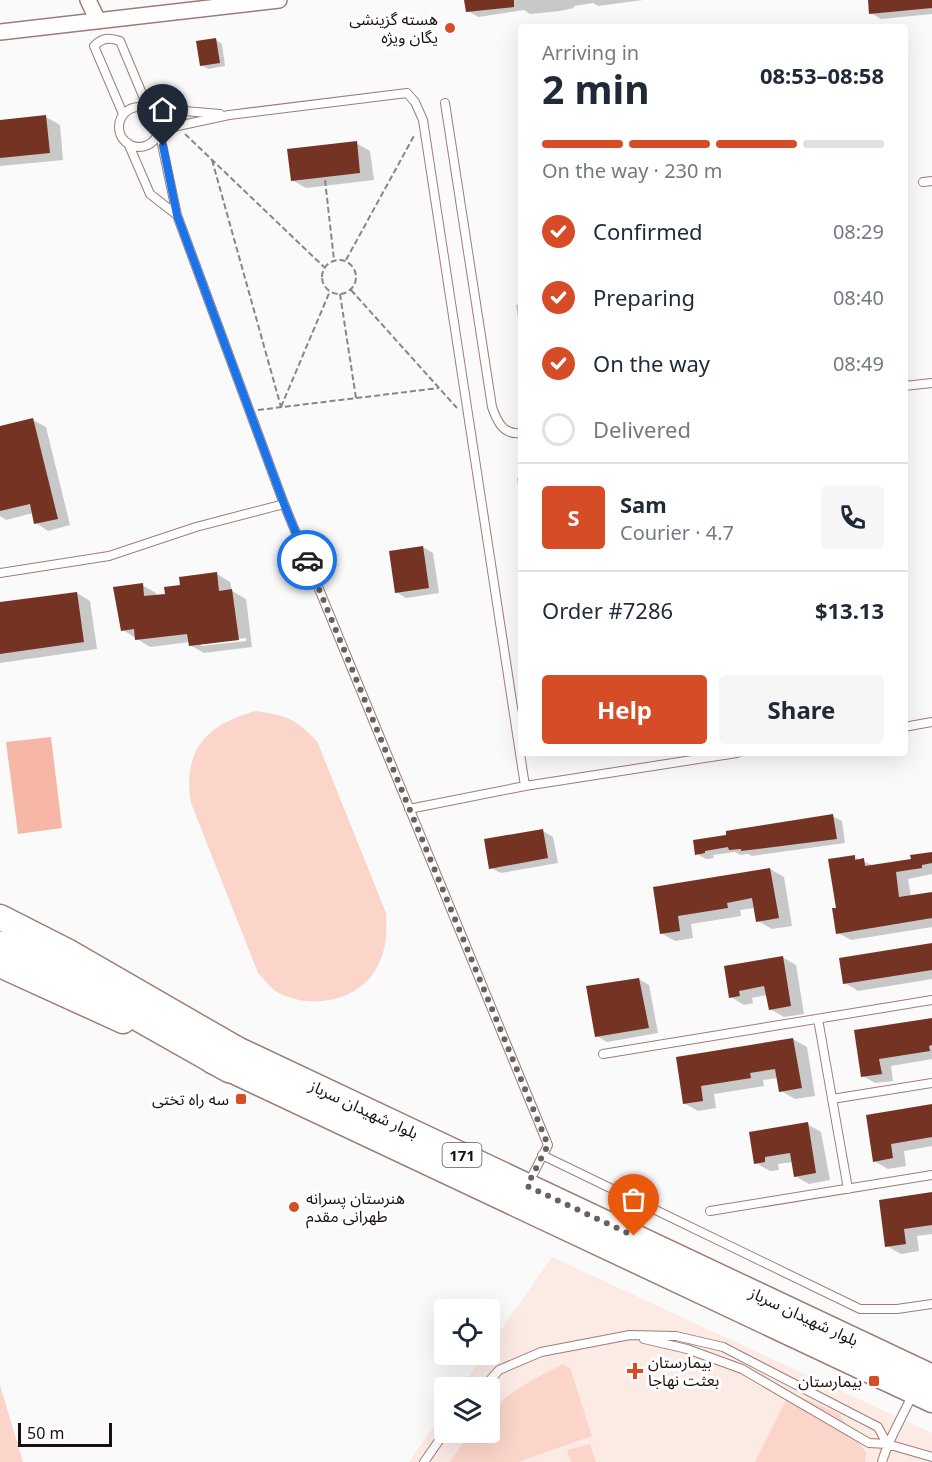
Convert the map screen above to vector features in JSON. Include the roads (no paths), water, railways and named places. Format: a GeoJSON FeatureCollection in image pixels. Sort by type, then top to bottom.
{"type":"FeatureCollection","features":[{"type":"Feature","properties":{"kind":"highway"},"geometry":{"type":"LineString","coordinates":[[0,945],[55,970],[230,1069]]}},
{"type":"Feature","properties":{"kind":"main road","name":"بلوار شهیدان سرباز"},"geometry":{"type":"LineString","coordinates":[[0,917],[68,951],[237,1049],[527,1186],[926,1390]]}},
{"type":"Feature","properties":{"kind":"main road","name":"بلوار شهیدان سرباز"},"geometry":{"type":"LineString","coordinates":[[0,965],[926,1390]]}},
{"type":"Feature","properties":{"kind":"street"},"geometry":{"type":"LineString","coordinates":[[88,0],[98,21]]}},
{"type":"Feature","properties":{"kind":"street"},"geometry":{"type":"LineString","coordinates":[[0,32],[279,0]]}},
{"type":"Feature","properties":{"kind":"lane"},"geometry":{"type":"LineString","coordinates":[[123,114],[94,46],[100,40],[111,38],[120,41],[148,108],[157,117],[177,215],[284,504],[548,1145],[527,1186]]}},
{"type":"Feature","properties":{"kind":"lane"},"geometry":{"type":"LineString","coordinates":[[159,130],[229,115],[407,93],[415,102],[423,120],[518,740]]}},
{"type":"Feature","properties":{"kind":"lane"},"geometry":{"type":"LineString","coordinates":[[445,103],[492,406],[496,419],[502,427],[512,434],[518,433]]}},
{"type":"Feature","properties":{"kind":"lane"},"geometry":{"type":"LineString","coordinates":[[159,130],[157,136],[141,147],[123,139],[119,126],[123,114],[135,107],[229,115]]}},
{"type":"Feature","properties":{"kind":"lane"},"geometry":{"type":"LineString","coordinates":[[128,143],[150,194],[177,215]]}},
{"type":"Feature","properties":{"kind":"lane"},"geometry":{"type":"LineString","coordinates":[[923,182],[932,181]]}},
{"type":"Feature","properties":{"kind":"lane"},"geometry":{"type":"LineString","coordinates":[[908,386],[932,383]]}},
{"type":"Feature","properties":{"kind":"lane"},"geometry":{"type":"LineString","coordinates":[[0,573],[109,556],[196,527],[284,504]]}},
{"type":"Feature","properties":{"kind":"lane"},"geometry":{"type":"LineString","coordinates":[[908,726],[932,722]]}},
{"type":"Feature","properties":{"kind":"lane"},"geometry":{"type":"LineString","coordinates":[[520,756],[525,786]]}},
{"type":"Feature","properties":{"kind":"lane"},"geometry":{"type":"LineString","coordinates":[[409,809],[525,786],[718,756]]}},
{"type":"Feature","properties":{"kind":"lane"},"geometry":{"type":"LineString","coordinates":[[603,1054],[932,1000]]}},
{"type":"Feature","properties":{"kind":"lane"},"geometry":{"type":"LineString","coordinates":[[818,1018],[848,1189]]}},
{"type":"Feature","properties":{"kind":"lane"},"geometry":{"type":"LineString","coordinates":[[832,1098],[932,1083]]}},
{"type":"Feature","properties":{"kind":"lane"},"geometry":{"type":"LineString","coordinates":[[542,1155],[860,1309],[897,1309],[932,1304]]}},
{"type":"Feature","properties":{"kind":"lane"},"geometry":{"type":"LineString","coordinates":[[710,1210],[932,1175]]}},
{"type":"Feature","properties":{"kind":"lane"},"geometry":{"type":"LineString","coordinates":[[493,1377],[499,1370],[542,1352],[630,1335],[676,1336],[723,1347],[878,1427],[887,1444]]}},
{"type":"Feature","properties":{"kind":"lane"},"geometry":{"type":"LineString","coordinates":[[630,1335],[687,1349],[742,1369],[869,1443],[887,1444],[932,1457]]}},
{"type":"Feature","properties":{"kind":"lane"},"geometry":{"type":"LineString","coordinates":[[882,1462],[887,1444],[905,1413],[926,1390]]}},
{"type":"Feature","properties":{"kind":"lane"},"geometry":{"type":"LineString","coordinates":[[424,1462],[438,1443]]}},
{"type":"Feature","properties":{"kind":"place","name":"هسته گزینشی یگان ویژه"},"geometry":{"type":"Point","coordinates":[450,28]}},
{"type":"Feature","properties":{"kind":"place","name":"سه راه تختی"},"geometry":{"type":"Point","coordinates":[241,1099]}},
{"type":"Feature","properties":{"kind":"place","name":"هنرستان پسرانه طهرانی مقدم"},"geometry":{"type":"Point","coordinates":[294,1207]}},
{"type":"Feature","properties":{"kind":"place","name":"بیمارستان بعثت نهاجا"},"geometry":{"type":"Point","coordinates":[635,1371]}},
{"type":"Feature","properties":{"kind":"place","name":"بیمارستان"},"geometry":{"type":"Point","coordinates":[874,1381]}}]}
